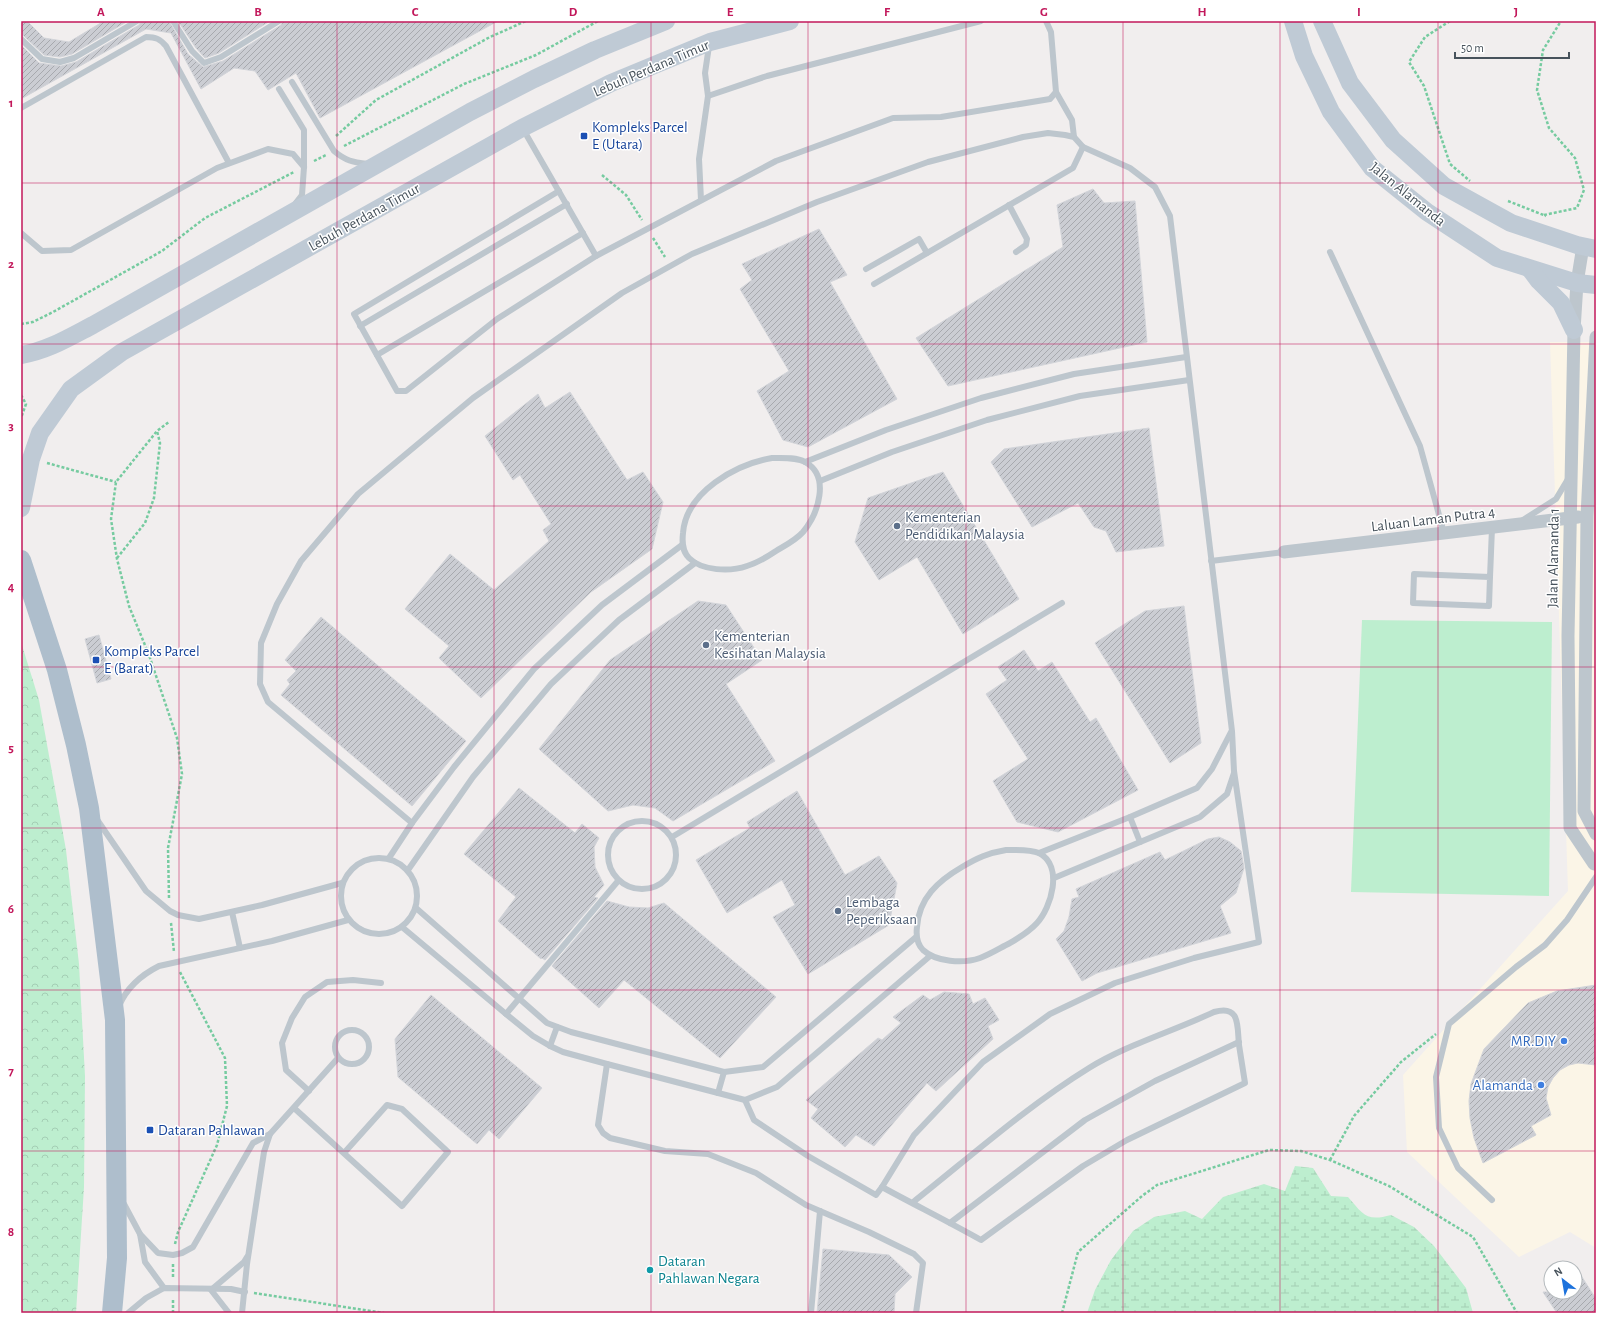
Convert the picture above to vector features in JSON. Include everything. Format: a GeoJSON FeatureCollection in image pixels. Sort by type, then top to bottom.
{"type":"FeatureCollection","features":[{"type":"Feature","properties":{"kind":"main road"},"geometry":{"type":"LineString","coordinates":[[21,355],[33,353],[57,344],[93,326],[470,112],[595,50],[666,21]]}},
{"type":"Feature","properties":{"kind":"main road","name":"Lebuh Perdana Timur"},"geometry":{"type":"LineString","coordinates":[[21,508],[31,459],[40,433],[71,389],[122,352],[522,128],[611,82],[710,42],[790,21]]}},
{"type":"Feature","properties":{"kind":"main road","name":"Jalan Alamanda"},"geometry":{"type":"LineString","coordinates":[[1293,21],[1304,56],[1331,112],[1372,168],[1427,212],[1497,258],[1577,283],[1596,285]]}},
{"type":"Feature","properties":{"kind":"main road","name":"Jalan Alamanda"},"geometry":{"type":"LineString","coordinates":[[1322,21],[1354,89],[1393,140],[1444,186],[1511,223],[1590,247]]}},
{"type":"Feature","properties":{"kind":"main road"},"geometry":{"type":"LineString","coordinates":[[1530,269],[1539,281],[1561,302],[1574,330]]}},
{"type":"Feature","properties":{"kind":"main road"},"geometry":{"type":"LineString","coordinates":[[21,560],[58,674],[76,745],[89,808],[115,1020],[117,1258],[112,1313]]}},
{"type":"Feature","properties":{"kind":"street","name":"Jalan Alamanda 1"},"geometry":{"type":"LineString","coordinates":[[1590,247],[1577,283],[1574,330],[1568,644],[1570,828],[1595,870]]}},
{"type":"Feature","properties":{"kind":"street"},"geometry":{"type":"LineString","coordinates":[[1596,337],[1587,516],[1584,811],[1596,834]]}},
{"type":"Feature","properties":{"kind":"street","name":"Laluan Laman Putra 4"},"geometry":{"type":"LineString","coordinates":[[1284,552],[1587,516]]}},
{"type":"Feature","properties":{"kind":"street"},"geometry":{"type":"LineString","coordinates":[[1595,870],[1594,852],[1596,849]]}},
{"type":"Feature","properties":{"kind":"lane"},"geometry":{"type":"LineString","coordinates":[[21,39],[42,59],[60,62],[74,58],[137,21]]}},
{"type":"Feature","properties":{"kind":"lane"},"geometry":{"type":"LineString","coordinates":[[173,21],[192,51],[204,63],[221,57],[279,21]]}},
{"type":"Feature","properties":{"kind":"lane"},"geometry":{"type":"LineString","coordinates":[[708,96],[767,76],[981,21]]}},
{"type":"Feature","properties":{"kind":"lane"},"geometry":{"type":"LineString","coordinates":[[1046,21],[1051,32],[1056,92],[1072,120],[1074,137]]}},
{"type":"Feature","properties":{"kind":"lane"},"geometry":{"type":"LineString","coordinates":[[21,108],[146,37],[155,37],[160,39],[166,46],[229,163]]}},
{"type":"Feature","properties":{"kind":"lane"},"geometry":{"type":"LineString","coordinates":[[701,200],[699,159],[708,96],[705,73],[710,42]]}},
{"type":"Feature","properties":{"kind":"lane"},"geometry":{"type":"LineString","coordinates":[[292,82],[334,151],[344,159],[353,162],[378,164]]}},
{"type":"Feature","properties":{"kind":"lane"},"geometry":{"type":"LineString","coordinates":[[279,89],[304,130],[302,196],[282,219]]}},
{"type":"Feature","properties":{"kind":"lane"},"geometry":{"type":"LineString","coordinates":[[559,191],[354,314],[395,388],[401,392],[406,391],[496,319],[596,256],[776,161],[893,118],[941,117],[1050,99],[1056,92]]}},
{"type":"Feature","properties":{"kind":"lane"},"geometry":{"type":"LineString","coordinates":[[522,128],[596,256]]}},
{"type":"Feature","properties":{"kind":"lane"},"geometry":{"type":"LineString","coordinates":[[412,823],[268,702],[260,684],[261,644],[277,604],[301,561],[358,494],[479,393],[622,294],[692,254],[816,202],[928,162],[1048,133],[1074,137],[1083,146],[1130,168],[1155,187],[1170,216],[1232,731],[1234,771],[1259,942],[1194,958],[1114,983],[1050,1014],[983,1062],[914,1135],[876,1195],[808,1156],[754,1120],[745,1100]]}},
{"type":"Feature","properties":{"kind":"lane"},"geometry":{"type":"LineString","coordinates":[[874,284],[1073,168],[1083,146]]}},
{"type":"Feature","properties":{"kind":"lane"},"geometry":{"type":"LineString","coordinates":[[21,233],[42,251],[71,250],[217,168],[268,149],[292,154],[304,167]]}},
{"type":"Feature","properties":{"kind":"lane"},"geometry":{"type":"LineString","coordinates":[[360,326],[567,204]]}},
{"type":"Feature","properties":{"kind":"lane"},"geometry":{"type":"LineString","coordinates":[[1009,205],[1027,239],[1026,245],[1016,252]]}},
{"type":"Feature","properties":{"kind":"lane"},"geometry":{"type":"LineString","coordinates":[[377,355],[583,233]]}},
{"type":"Feature","properties":{"kind":"lane"},"geometry":{"type":"LineString","coordinates":[[866,269],[919,239],[927,253]]}},
{"type":"Feature","properties":{"kind":"lane"},"geometry":{"type":"LineString","coordinates":[[1330,252],[1420,446],[1444,533]]}},
{"type":"Feature","properties":{"kind":"lane"},"geometry":{"type":"LineString","coordinates":[[805,462],[886,430],[981,398],[1074,374],[1186,357]]}},
{"type":"Feature","properties":{"kind":"lane"},"geometry":{"type":"LineString","coordinates":[[820,481],[892,452],[987,420],[1080,396],[1189,380]]}},
{"type":"Feature","properties":{"kind":"lane"},"geometry":{"type":"LineString","coordinates":[[772,458],[805,462],[814,470],[820,481],[819,499],[813,516],[803,532],[793,541],[757,563],[745,567],[729,569],[711,568],[695,563],[687,556],[682,545],[683,527],[690,510],[700,495],[711,485],[757,461],[772,458]]}},
{"type":"Feature","properties":{"kind":"lane"},"geometry":{"type":"LineString","coordinates":[[1512,525],[1534,514],[1556,499],[1571,475]]}},
{"type":"Feature","properties":{"kind":"lane"},"geometry":{"type":"LineString","coordinates":[[1490,577],[1414,574],[1413,604],[1489,606],[1492,528]]}},
{"type":"Feature","properties":{"kind":"lane"},"geometry":{"type":"LineString","coordinates":[[389,858],[412,823],[454,767],[534,669],[602,605],[682,545]]}},
{"type":"Feature","properties":{"kind":"lane"},"geometry":{"type":"LineString","coordinates":[[1211,561],[1284,552]]}},
{"type":"Feature","properties":{"kind":"lane"},"geometry":{"type":"LineString","coordinates":[[408,870],[473,778],[551,684],[619,620],[695,563]]}},
{"type":"Feature","properties":{"kind":"lane"},"geometry":{"type":"LineString","coordinates":[[672,837],[1062,603]]}},
{"type":"Feature","properties":{"kind":"lane"},"geometry":{"type":"LineString","coordinates":[[1039,854],[1197,788],[1212,769],[1232,731]]}},
{"type":"Feature","properties":{"kind":"lane"},"geometry":{"type":"LineString","coordinates":[[1054,878],[1200,818],[1227,794],[1234,771]]}},
{"type":"Feature","properties":{"kind":"lane"},"geometry":{"type":"LineString","coordinates":[[89,808],[146,891],[170,911],[178,915],[199,919],[262,906],[342,883]]}},
{"type":"Feature","properties":{"kind":"lane"},"geometry":{"type":"LineString","coordinates":[[1130,817],[1140,842]]}},
{"type":"Feature","properties":{"kind":"lane"},"geometry":{"type":"LineString","coordinates":[[647,820],[665,829],[672,837],[677,853],[675,865],[667,880],[649,889],[633,889],[618,881],[608,866],[607,848],[614,833],[630,822],[647,820]]}},
{"type":"Feature","properties":{"kind":"lane"},"geometry":{"type":"LineString","coordinates":[[1024,850],[1039,854],[1048,861],[1054,878],[1053,890],[1047,907],[1037,923],[1027,933],[990,954],[978,959],[962,961],[945,960],[930,956],[921,948],[916,937],[917,919],[924,902],[934,887],[945,877],[990,852],[1024,850]]}},
{"type":"Feature","properties":{"kind":"lane"},"geometry":{"type":"LineString","coordinates":[[370,858],[389,858],[408,870],[415,882],[418,895],[416,908],[402,927],[384,934],[364,932],[348,920],[340,902],[342,883],[353,867],[370,858]]}},
{"type":"Feature","properties":{"kind":"lane"},"geometry":{"type":"LineString","coordinates":[[1492,1200],[1458,1168],[1439,1128],[1436,1077],[1449,1024],[1516,967],[1545,945],[1567,920],[1595,870]]}},
{"type":"Feature","properties":{"kind":"lane"},"geometry":{"type":"LineString","coordinates":[[506,1014],[618,881]]}},
{"type":"Feature","properties":{"kind":"lane"},"geometry":{"type":"LineString","coordinates":[[416,908],[547,1023],[571,1032],[724,1072],[763,1067],[916,937]]}},
{"type":"Feature","properties":{"kind":"lane"},"geometry":{"type":"LineString","coordinates":[[232,912],[240,948]]}},
{"type":"Feature","properties":{"kind":"lane"},"geometry":{"type":"LineString","coordinates":[[115,1020],[120,1003],[133,984],[144,974],[159,966],[272,941],[348,920]]}},
{"type":"Feature","properties":{"kind":"lane"},"geometry":{"type":"LineString","coordinates":[[402,927],[533,1036],[550,1046],[563,1052],[745,1100],[777,1087],[930,956]]}},
{"type":"Feature","properties":{"kind":"lane"},"geometry":{"type":"LineString","coordinates":[[309,1091],[286,1070],[282,1043],[292,1018],[305,997],[327,982],[353,980],[381,983]]}},
{"type":"Feature","properties":{"kind":"lane"},"geometry":{"type":"LineString","coordinates":[[882,1187],[981,1240],[1083,1166],[1127,1140],[1246,1083],[1237,1020],[1230,1011],[1224,1009],[1214,1012],[1129,1048],[1090,1067],[1002,1131],[912,1203]]}},
{"type":"Feature","properties":{"kind":"lane"},"geometry":{"type":"LineString","coordinates":[[550,1046],[557,1027]]}},
{"type":"Feature","properties":{"kind":"lane"},"geometry":{"type":"LineString","coordinates":[[357,1030],[366,1036],[370,1047],[367,1057],[362,1061],[358,1064],[347,1064],[338,1058],[334,1048],[337,1037],[346,1031],[357,1030]]}},
{"type":"Feature","properties":{"kind":"lane"},"geometry":{"type":"LineString","coordinates":[[950,1223],[1085,1120],[1155,1081],[1239,1042]]}},
{"type":"Feature","properties":{"kind":"lane"},"geometry":{"type":"LineString","coordinates":[[117,1192],[140,1234],[158,1253],[173,1255],[182,1254],[193,1247],[252,1144],[270,1134],[338,1058]]}},
{"type":"Feature","properties":{"kind":"lane"},"geometry":{"type":"LineString","coordinates":[[607,1064],[598,1125],[603,1133],[610,1138],[665,1151],[708,1154],[756,1173],[806,1205],[870,1232],[914,1254],[923,1263],[916,1313]]}},
{"type":"Feature","properties":{"kind":"lane"},"geometry":{"type":"LineString","coordinates":[[718,1093],[724,1072]]}},
{"type":"Feature","properties":{"kind":"lane"},"geometry":{"type":"LineString","coordinates":[[294,1108],[402,1206],[448,1152],[402,1109],[387,1105],[344,1153]]}},
{"type":"Feature","properties":{"kind":"lane"},"geometry":{"type":"LineString","coordinates":[[242,1313],[248,1256],[264,1152],[270,1134]]}},
{"type":"Feature","properties":{"kind":"lane"},"geometry":{"type":"LineString","coordinates":[[811,1313],[820,1211]]}},
{"type":"Feature","properties":{"kind":"lane"},"geometry":{"type":"LineString","coordinates":[[140,1234],[145,1262],[164,1288]]}},
{"type":"Feature","properties":{"kind":"lane"},"geometry":{"type":"LineString","coordinates":[[211,1290],[244,1262],[248,1256]]}},
{"type":"Feature","properties":{"kind":"lane"},"geometry":{"type":"LineString","coordinates":[[128,1313],[146,1298],[164,1288],[211,1290],[231,1289],[245,1292]]}},
{"type":"Feature","properties":{"kind":"lane"},"geometry":{"type":"LineString","coordinates":[[211,1290],[229,1313]]}},
{"type":"Feature","properties":{"kind":"path"},"geometry":{"type":"LineString","coordinates":[[328,142],[345,130],[376,100],[490,37],[526,21]]}},
{"type":"Feature","properties":{"kind":"path"},"geometry":{"type":"LineString","coordinates":[[1450,21],[1425,37],[1409,62],[1424,86],[1450,164],[1472,182]]}},
{"type":"Feature","properties":{"kind":"path"},"geometry":{"type":"LineString","coordinates":[[1544,215],[1577,208],[1584,190],[1576,158],[1549,128],[1537,90],[1543,50],[1561,21]]}},
{"type":"Feature","properties":{"kind":"path"},"geometry":{"type":"LineString","coordinates":[[602,175],[626,195],[671,266]]}},
{"type":"Feature","properties":{"kind":"path"},"geometry":{"type":"LineString","coordinates":[[1504,199],[1544,215],[1550,220]]}},
{"type":"Feature","properties":{"kind":"path"},"geometry":{"type":"LineString","coordinates":[[21,395],[26,404],[21,418]]}},
{"type":"Feature","properties":{"kind":"path"},"geometry":{"type":"LineString","coordinates":[[169,422],[157,431],[116,482],[111,519],[117,559],[129,606],[149,656],[177,738],[182,774],[168,848],[170,911],[176,963],[225,1058],[227,1106],[217,1145],[178,1232],[173,1255],[173,1313]]}},
{"type":"Feature","properties":{"kind":"path"},"geometry":{"type":"LineString","coordinates":[[117,559],[145,523],[154,498],[160,443],[157,431]]}},
{"type":"Feature","properties":{"kind":"path"},"geometry":{"type":"LineString","coordinates":[[31,459],[116,482]]}},
{"type":"Feature","properties":{"kind":"path"},"geometry":{"type":"LineString","coordinates":[[1330,1160],[1354,1116],[1401,1062],[1449,1024]]}},
{"type":"Feature","properties":{"kind":"path"},"geometry":{"type":"LineString","coordinates":[[1062,1313],[1078,1252],[1142,1196],[1157,1185],[1269,1150],[1301,1152],[1330,1160],[1389,1186],[1473,1238],[1517,1313]]}},
{"type":"Feature","properties":{"kind":"path"},"geometry":{"type":"LineString","coordinates":[[245,1292],[384,1313]]}},
{"type":"Feature","properties":{"kind":"shaded area"},"geometry":{"type":"Polygon","coordinates":[[[1550,342],[1596,342],[1596,1248],[1570,1232],[1519,1257],[1407,1152],[1403,1075],[1568,891],[1550,342]]]}},
{"type":"Feature","properties":{"kind":"green space"},"geometry":{"type":"Polygon","coordinates":[[[1362,620],[1552,622],[1549,896],[1351,892],[1362,620]]]}},
{"type":"Feature","properties":{"kind":"green space"},"geometry":{"type":"Polygon","coordinates":[[[21,642],[39,700],[66,850],[79,964],[85,1076],[84,1187],[76,1313],[21,1313],[21,642]]]}},
{"type":"Feature","properties":{"kind":"green space"},"geometry":{"type":"Polygon","coordinates":[[[1295,1166],[1313,1168],[1331,1196],[1348,1197],[1366,1215],[1376,1218],[1391,1215],[1414,1227],[1434,1246],[1466,1288],[1473,1313],[1087,1313],[1095,1290],[1111,1260],[1133,1231],[1154,1217],[1185,1211],[1202,1219],[1223,1197],[1264,1184],[1285,1191],[1295,1166]]]}},
{"type":"Feature","properties":{"kind":"building"},"geometry":{"type":"Polygon","coordinates":[[[21,21],[27,21],[44,38],[69,42],[104,21],[128,21],[72,54],[60,57],[44,55],[24,36],[21,35],[21,21]]]}},
{"type":"Feature","properties":{"kind":"building"},"geometry":{"type":"Polygon","coordinates":[[[141,21],[169,21],[188,54],[203,67],[223,61],[281,25],[283,21],[498,21],[320,118],[296,73],[268,90],[255,71],[234,68],[201,89],[171,33],[146,29],[21,99],[21,45],[39,63],[61,66],[76,62],[139,25],[141,21]]]}},
{"type":"Feature","properties":{"kind":"building"},"geometry":{"type":"Polygon","coordinates":[[[178,21],[270,21],[219,53],[205,58],[196,48],[178,21]]]}},
{"type":"Feature","properties":{"kind":"building"},"geometry":{"type":"Polygon","coordinates":[[[1093,189],[1104,203],[1135,201],[1147,342],[948,386],[916,338],[1063,247],[1057,205],[1093,189]]]}},
{"type":"Feature","properties":{"kind":"building"},"geometry":{"type":"Polygon","coordinates":[[[819,229],[847,275],[830,282],[897,399],[808,447],[783,440],[757,391],[789,371],[740,289],[752,280],[742,264],[819,229]]]}},
{"type":"Feature","properties":{"kind":"building"},"geometry":{"type":"Polygon","coordinates":[[[570,392],[627,480],[643,472],[663,502],[652,549],[591,592],[481,698],[439,658],[449,646],[405,609],[450,554],[494,590],[549,541],[543,530],[551,524],[520,475],[513,480],[485,436],[538,394],[545,408],[570,392]]]}},
{"type":"Feature","properties":{"kind":"building","name":"Kementerian Pendidikan Malaysia"},"geometry":{"type":"Polygon","coordinates":[[[1149,428],[1164,546],[1116,552],[1106,531],[1094,527],[1078,503],[1032,527],[991,462],[1004,449],[1149,428]]]}},
{"type":"Feature","properties":{"kind":"building"},"geometry":{"type":"Polygon","coordinates":[[[943,472],[1019,599],[963,634],[917,557],[879,580],[855,542],[868,498],[943,472]]]}},
{"type":"Feature","properties":{"kind":"building"},"geometry":{"type":"Polygon","coordinates":[[[698,601],[726,605],[762,660],[726,684],[775,761],[673,821],[655,808],[633,805],[608,811],[539,749],[610,660],[698,601]]]}},
{"type":"Feature","properties":{"kind":"building"},"geometry":{"type":"Polygon","coordinates":[[[1184,606],[1201,743],[1170,763],[1095,643],[1145,611],[1184,606]]]}},
{"type":"Feature","properties":{"kind":"building"},"geometry":{"type":"Polygon","coordinates":[[[321,617],[466,741],[412,806],[281,695],[290,684],[287,680],[296,671],[285,660],[321,617]]]}},
{"type":"Feature","properties":{"kind":"building"},"geometry":{"type":"Polygon","coordinates":[[[99,635],[111,679],[97,683],[85,639],[99,635]]]}},
{"type":"Feature","properties":{"kind":"building"},"geometry":{"type":"Polygon","coordinates":[[[1024,650],[1038,671],[1052,662],[1090,722],[1096,718],[1138,790],[1058,832],[1017,822],[993,781],[1028,759],[986,694],[1007,680],[998,667],[1024,650]]]}},
{"type":"Feature","properties":{"kind":"building"},"geometry":{"type":"Polygon","coordinates":[[[519,788],[575,833],[582,824],[599,838],[594,847],[595,867],[604,885],[594,897],[598,898],[545,960],[542,958],[541,959],[498,921],[516,897],[464,854],[519,788]]]}},
{"type":"Feature","properties":{"kind":"building"},"geometry":{"type":"Polygon","coordinates":[[[797,791],[845,875],[879,856],[897,883],[889,925],[808,974],[773,917],[795,905],[782,880],[727,913],[696,860],[750,828],[747,822],[797,791]]]}},
{"type":"Feature","properties":{"kind":"building"},"geometry":{"type":"Polygon","coordinates":[[[1219,837],[1230,842],[1241,851],[1244,868],[1236,893],[1220,906],[1231,933],[1097,973],[1082,981],[1056,939],[1064,931],[1069,917],[1072,899],[1079,897],[1076,889],[1160,852],[1165,860],[1208,839],[1219,837]]]}},
{"type":"Feature","properties":{"kind":"building"},"geometry":{"type":"Polygon","coordinates":[[[607,901],[629,907],[648,908],[664,903],[776,997],[720,1058],[624,980],[599,1008],[552,966],[607,901]]]}},
{"type":"Feature","properties":{"kind":"building"},"geometry":{"type":"Polygon","coordinates":[[[1596,985],[1596,1065],[1578,1063],[1569,1065],[1560,1070],[1548,1087],[1546,1098],[1551,1115],[1531,1126],[1536,1135],[1483,1163],[1474,1138],[1470,1118],[1469,1101],[1471,1084],[1484,1049],[1528,1003],[1557,991],[1596,985]]]}},
{"type":"Feature","properties":{"kind":"building"},"geometry":{"type":"Polygon","coordinates":[[[944,992],[969,994],[973,1004],[985,998],[999,1020],[988,1026],[993,1039],[936,1091],[927,1083],[874,1146],[856,1135],[845,1147],[811,1118],[818,1109],[806,1100],[878,1038],[882,1040],[901,1023],[893,1017],[923,995],[930,1000],[944,992]]]}},
{"type":"Feature","properties":{"kind":"building"},"geometry":{"type":"Polygon","coordinates":[[[431,995],[542,1088],[499,1139],[489,1130],[477,1144],[398,1077],[395,1039],[431,995]]]}},
{"type":"Feature","properties":{"kind":"building"},"geometry":{"type":"Polygon","coordinates":[[[823,1249],[889,1255],[912,1277],[895,1294],[894,1313],[817,1313],[823,1249]]]}},
{"type":"Feature","properties":{"kind":"building"},"geometry":{"type":"Polygon","coordinates":[[[1583,1279],[1596,1299],[1596,1313],[1557,1313],[1548,1300],[1583,1300],[1583,1279]]]}},
{"type":"Feature","properties":{"kind":"place","name":"Kompleks Parcel E (Utara)"},"geometry":{"type":"Point","coordinates":[584,136]}},
{"type":"Feature","properties":{"kind":"place","name":"Kementerian Pendidikan Malaysia"},"geometry":{"type":"Point","coordinates":[897,526]}},
{"type":"Feature","properties":{"kind":"place","name":"Kementerian Kesihatan Malaysia"},"geometry":{"type":"Point","coordinates":[706,645]}},
{"type":"Feature","properties":{"kind":"place","name":"Kompleks Parcel E (Barat)"},"geometry":{"type":"Point","coordinates":[96,660]}},
{"type":"Feature","properties":{"kind":"place","name":"Lembaga Peperiksaan"},"geometry":{"type":"Point","coordinates":[838,911]}},
{"type":"Feature","properties":{"kind":"place","name":"MR.DIY"},"geometry":{"type":"Point","coordinates":[1564,1041]}},
{"type":"Feature","properties":{"kind":"place","name":"Alamanda"},"geometry":{"type":"Point","coordinates":[1541,1085]}},
{"type":"Feature","properties":{"kind":"place","name":"Dataran Pahlawan"},"geometry":{"type":"Point","coordinates":[150,1130]}},
{"type":"Feature","properties":{"kind":"place","name":"Dataran Pahlawan Negara"},"geometry":{"type":"Point","coordinates":[650,1270]}}]}
